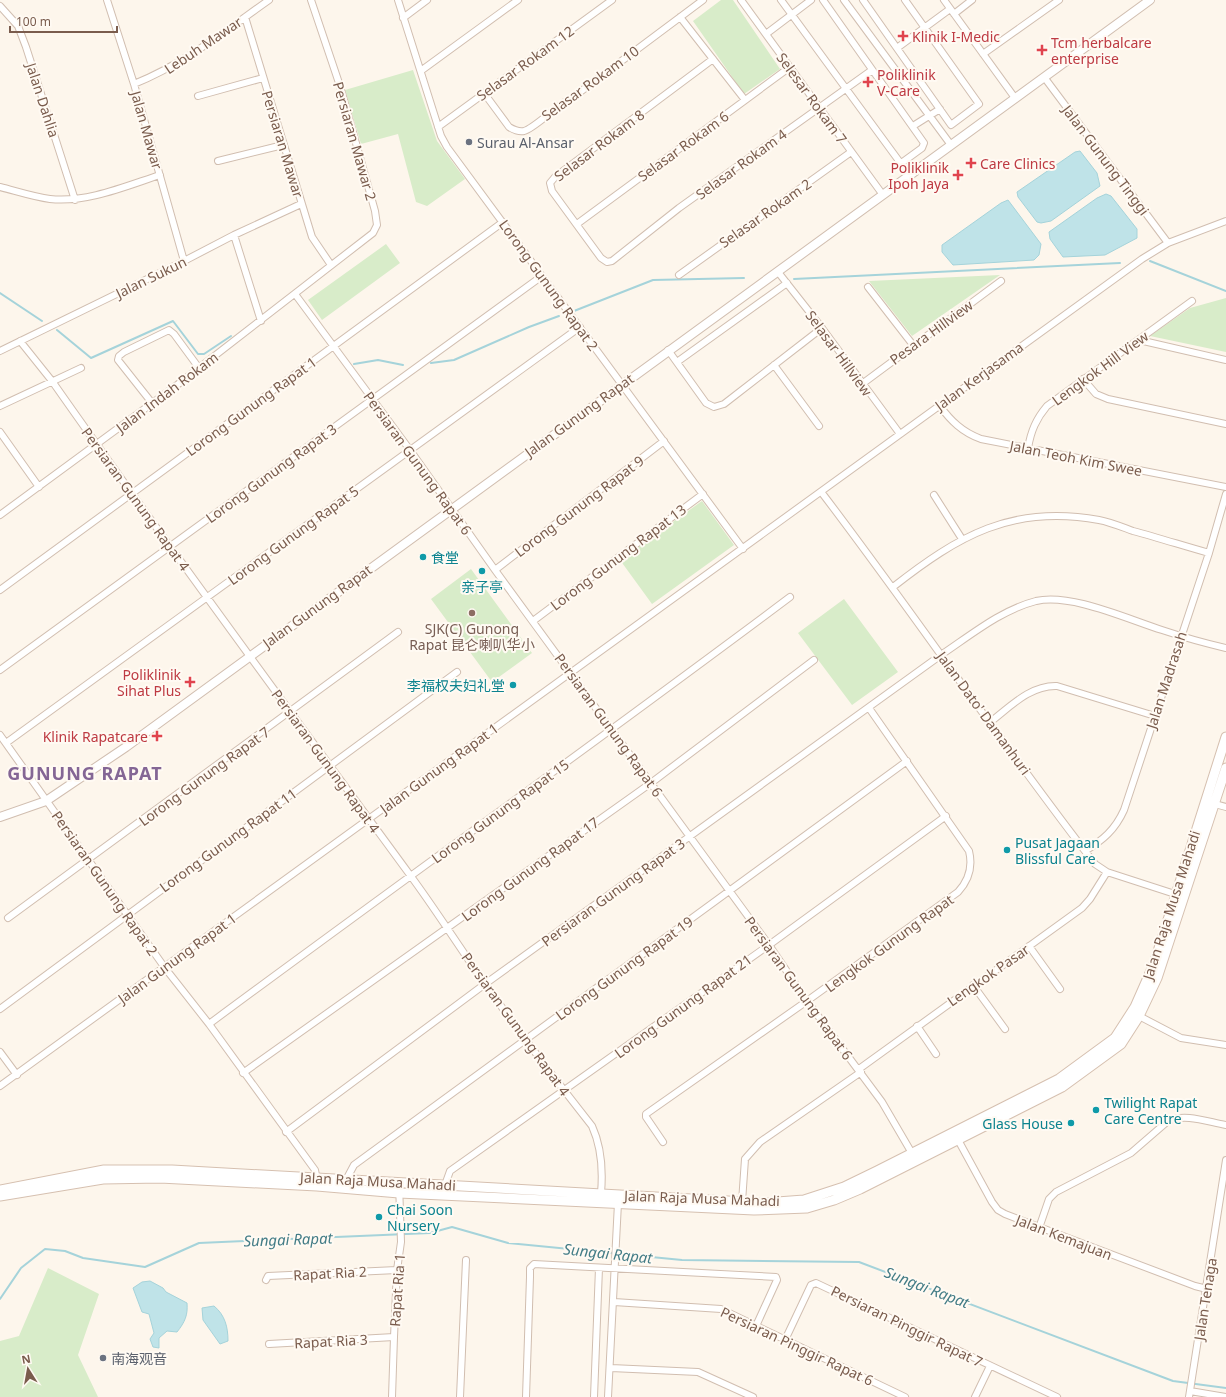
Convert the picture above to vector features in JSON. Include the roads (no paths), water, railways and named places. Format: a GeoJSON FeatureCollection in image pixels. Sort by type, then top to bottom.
{"type":"FeatureCollection","features":[{"type":"Feature","properties":{"kind":"main road","name":"Jalan Raja Musa Mahadi"},"geometry":{"type":"LineString","coordinates":[[956,1137],[1059,1079],[1115,1038],[1135,1007],[1154,964],[1226,737]]}},
{"type":"Feature","properties":{"kind":"main road","name":"Jalan Raja Musa Mahadi"},"geometry":{"type":"LineString","coordinates":[[0,1190],[118,1169],[172,1170],[317,1182],[399,1193],[742,1210],[807,1208],[834,1200],[860,1189],[914,1158],[956,1137],[1062,1087],[1122,1044],[1139,1016],[1157,978],[1185,897],[1226,768]]}},
{"type":"Feature","properties":{"kind":"main road","name":"Jalan Raja Musa Mahadi"},"geometry":{"type":"LineString","coordinates":[[0,1196],[118,1178],[160,1178],[317,1182],[346,1180],[764,1203],[804,1200],[844,1187],[914,1158]]}},
{"type":"Feature","properties":{"kind":"main road"},"geometry":{"type":"LineString","coordinates":[[602,1193],[615,1197],[618,1203],[626,1197],[641,1196]]}},
{"type":"Feature","properties":{"kind":"street","name":"Jalan Mawar"},"geometry":{"type":"LineString","coordinates":[[107,0],[134,84],[184,262]]}},
{"type":"Feature","properties":{"kind":"street","name":"Lebuh Mawar"},"geometry":{"type":"LineString","coordinates":[[134,84],[157,75],[183,60],[269,0]]}},
{"type":"Feature","properties":{"kind":"street","name":"Persiaran Mawar 2"},"geometry":{"type":"LineString","coordinates":[[311,0],[340,86],[376,211],[377,225],[373,233],[331,265]]}},
{"type":"Feature","properties":{"kind":"street","name":"Lorong Gunung Rapat 2"},"geometry":{"type":"LineString","coordinates":[[398,0],[417,62],[422,70],[438,126],[447,146],[743,548]]}},
{"type":"Feature","properties":{"kind":"street"},"geometry":{"type":"LineString","coordinates":[[403,18],[427,0]]}},
{"type":"Feature","properties":{"kind":"street"},"geometry":{"type":"LineString","coordinates":[[422,70],[518,0]]}},
{"type":"Feature","properties":{"kind":"street","name":"Selasar Rokam 12"},"geometry":{"type":"LineString","coordinates":[[438,126],[612,0]]}},
{"type":"Feature","properties":{"kind":"street","name":"Selasar Rokam 10"},"geometry":{"type":"LineString","coordinates":[[484,93],[509,127],[514,130],[525,130],[564,101],[572,98],[702,0]]}},
{"type":"Feature","properties":{"kind":"street","name":"Selesar Rokam 7"},"geometry":{"type":"LineString","coordinates":[[741,0],[883,195]]}},
{"type":"Feature","properties":{"kind":"street"},"geometry":{"type":"LineString","coordinates":[[781,0],[844,88],[910,176]]}},
{"type":"Feature","properties":{"kind":"street"},"geometry":{"type":"LineString","coordinates":[[766,34],[811,0]]}},
{"type":"Feature","properties":{"kind":"street"},"geometry":{"type":"LineString","coordinates":[[823,0],[924,143],[922,148],[900,164]]}},
{"type":"Feature","properties":{"kind":"street"},"geometry":{"type":"LineString","coordinates":[[844,0],[951,145]]}},
{"type":"Feature","properties":{"kind":"street"},"geometry":{"type":"LineString","coordinates":[[863,0],[951,125],[979,104],[905,0]]}},
{"type":"Feature","properties":{"kind":"street"},"geometry":{"type":"LineString","coordinates":[[944,0],[1015,98]]}},
{"type":"Feature","properties":{"kind":"street"},"geometry":{"type":"LineString","coordinates":[[897,48],[925,27],[972,0]]}},
{"type":"Feature","properties":{"kind":"street"},"geometry":{"type":"LineString","coordinates":[[983,54],[1058,0]]}},
{"type":"Feature","properties":{"kind":"street","name":"Jalan Gunung Rapat"},"geometry":{"type":"LineString","coordinates":[[0,817],[46,801],[126,747],[451,508],[778,272],[1150,0]]}},
{"type":"Feature","properties":{"kind":"street","name":"Jalan Dahlia"},"geometry":{"type":"LineString","coordinates":[[0,6],[18,26],[75,200]]}},
{"type":"Feature","properties":{"kind":"street","name":"Persiaran Mawar"},"geometry":{"type":"LineString","coordinates":[[245,17],[283,146],[312,237],[331,265]]}},
{"type":"Feature","properties":{"kind":"street"},"geometry":{"type":"LineString","coordinates":[[680,17],[745,100]]}},
{"type":"Feature","properties":{"kind":"street","name":"Selasar Rokam 8"},"geometry":{"type":"LineString","coordinates":[[612,261],[607,262],[601,258],[552,191],[550,183],[554,177],[713,59]]}},
{"type":"Feature","properties":{"kind":"street","name":"Selasar Rokam 6"},"geometry":{"type":"LineString","coordinates":[[577,224],[790,67]]}},
{"type":"Feature","properties":{"kind":"street","name":"Selasar Rokam 4"},"geometry":{"type":"LineString","coordinates":[[612,261],[679,208],[844,88],[872,70]]}},
{"type":"Feature","properties":{"kind":"street","name":"Jalan Gunung Tinggi"},"geometry":{"type":"LineString","coordinates":[[1044,77],[1168,243]]}},
{"type":"Feature","properties":{"kind":"street"},"geometry":{"type":"LineString","coordinates":[[198,96],[263,78]]}},
{"type":"Feature","properties":{"kind":"street"},"geometry":{"type":"LineString","coordinates":[[913,126],[940,108]]}},
{"type":"Feature","properties":{"kind":"street"},"geometry":{"type":"LineString","coordinates":[[218,162],[283,146]]}},
{"type":"Feature","properties":{"kind":"street","name":"Selasar Rokam 2"},"geometry":{"type":"LineString","coordinates":[[679,275],[851,152]]}},
{"type":"Feature","properties":{"kind":"street"},"geometry":{"type":"LineString","coordinates":[[0,187],[50,199],[75,200],[119,188],[160,174]]}},
{"type":"Feature","properties":{"kind":"street","name":"Jalan Sukun"},"geometry":{"type":"LineString","coordinates":[[0,351],[184,262],[234,235],[301,204]]}},
{"type":"Feature","properties":{"kind":"street","name":"Jalan Kerjasama"},"geometry":{"type":"LineString","coordinates":[[743,548],[822,493],[939,405],[1142,259],[1168,243],[1226,221]]}},
{"type":"Feature","properties":{"kind":"street","name":"Lorong Gunung Rapat 1"},"geometry":{"type":"LineString","coordinates":[[0,590],[503,222]]}},
{"type":"Feature","properties":{"kind":"street"},"geometry":{"type":"LineString","coordinates":[[234,235],[261,321]]}},
{"type":"Feature","properties":{"kind":"street","name":"Jalan Indah Rokam"},"geometry":{"type":"LineString","coordinates":[[0,515],[200,368],[331,265]]}},
{"type":"Feature","properties":{"kind":"street","name":"Selasar Hillview"},"geometry":{"type":"LineString","coordinates":[[778,272],[822,328],[900,434]]}},
{"type":"Feature","properties":{"kind":"street","name":"Lorong Gunung Rapat 3"},"geometry":{"type":"LineString","coordinates":[[0,670],[542,276]]}},
{"type":"Feature","properties":{"kind":"street","name":"Pesara Hillview"},"geometry":{"type":"LineString","coordinates":[[862,384],[1001,281]]}},
{"type":"Feature","properties":{"kind":"street"},"geometry":{"type":"LineString","coordinates":[[677,362],[787,283]]}},
{"type":"Feature","properties":{"kind":"street"},"geometry":{"type":"LineString","coordinates":[[868,287],[913,345]]}},
{"type":"Feature","properties":{"kind":"street","name":"Persiaran Gunung Rapat 6"},"geometry":{"type":"LineString","coordinates":[[295,294],[769,945],[807,1001],[860,1071],[882,1102],[914,1158]]}},
{"type":"Feature","properties":{"kind":"street","name":"Lengkok Hill View"},"geometry":{"type":"LineString","coordinates":[[1028,448],[1030,436],[1039,415],[1048,406],[1192,301]]}},
{"type":"Feature","properties":{"kind":"street","name":"Lorong Gunung Rapat 5"},"geometry":{"type":"LineString","coordinates":[[2,740],[208,597],[580,327]]}},
{"type":"Feature","properties":{"kind":"street"},"geometry":{"type":"LineString","coordinates":[[668,350],[706,403],[714,407],[724,404],[822,328]]}},
{"type":"Feature","properties":{"kind":"street"},"geometry":{"type":"LineString","coordinates":[[152,403],[118,360],[119,356],[167,330],[174,334],[200,368]]}},
{"type":"Feature","properties":{"kind":"street"},"geometry":{"type":"LineString","coordinates":[[1139,340],[1226,360]]}},
{"type":"Feature","properties":{"kind":"street","name":"Persiaran Gunung Rapat 4"},"geometry":{"type":"LineString","coordinates":[[20,341],[52,381],[249,656],[292,711],[368,820],[447,928],[485,984],[564,1091],[592,1126],[598,1138],[601,1156],[602,1193]]}},
{"type":"Feature","properties":{"kind":"street"},"geometry":{"type":"LineString","coordinates":[[774,364],[818,426]]}},
{"type":"Feature","properties":{"kind":"street"},"geometry":{"type":"LineString","coordinates":[[0,406],[81,368]]}},
{"type":"Feature","properties":{"kind":"street"},"geometry":{"type":"LineString","coordinates":[[1083,379],[1096,394],[1108,399],[1226,424]]}},
{"type":"Feature","properties":{"kind":"street","name":"Jalan Teoh Kim Swee"},"geometry":{"type":"LineString","coordinates":[[939,405],[958,427],[968,434],[980,439],[1226,488]]}},
{"type":"Feature","properties":{"kind":"street"},"geometry":{"type":"LineString","coordinates":[[0,432],[39,487]]}},
{"type":"Feature","properties":{"kind":"street","name":"Lorong Gunung Rapat 9"},"geometry":{"type":"LineString","coordinates":[[495,570],[664,441]]}},
{"type":"Feature","properties":{"kind":"street","name":"Jalan Dato' Damanhuri"},"geometry":{"type":"LineString","coordinates":[[822,493],[893,587],[990,723],[1095,864],[1107,872],[1185,897]]}},
{"type":"Feature","properties":{"kind":"street","name":"Lorong Gunung Rapat 13"},"geometry":{"type":"LineString","coordinates":[[532,621],[703,494]]}},
{"type":"Feature","properties":{"kind":"street","name":"Jalan Madrasah"},"geometry":{"type":"LineString","coordinates":[[1085,851],[1102,840],[1118,824],[1124,810],[1180,636],[1209,553],[1226,494]]}},
{"type":"Feature","properties":{"kind":"street"},"geometry":{"type":"LineString","coordinates":[[934,495],[962,539]]}},
{"type":"Feature","properties":{"kind":"street"},"geometry":{"type":"LineString","coordinates":[[893,587],[923,564],[962,539],[986,528],[1046,516],[1099,520],[1209,553]]}},
{"type":"Feature","properties":{"kind":"street","name":"Jalan Gunung Rapat 1"},"geometry":{"type":"LineString","coordinates":[[0,1086],[743,548]]}},
{"type":"Feature","properties":{"kind":"street","name":"Lorong Gunung Rapat 15"},"geometry":{"type":"LineString","coordinates":[[209,1024],[612,730],[790,597]]}},
{"type":"Feature","properties":{"kind":"street","name":"Persiaran Gunung Rapat 3"},"geometry":{"type":"LineString","coordinates":[[286,1132],[485,984],[941,655],[996,618],[1023,605],[1038,601],[1070,601],[1180,636],[1226,648]]}},
{"type":"Feature","properties":{"kind":"street","name":"Lorong Gunung Rapat 7"},"geometry":{"type":"LineString","coordinates":[[8,918],[398,632]]}},
{"type":"Feature","properties":{"kind":"street","name":"Lorong Gunung Rapat 17"},"geometry":{"type":"LineString","coordinates":[[243,1073],[651,783],[814,660]]}},
{"type":"Feature","properties":{"kind":"street","name":"Lorong Gunung Rapat 11"},"geometry":{"type":"LineString","coordinates":[[0,1009],[457,672]]}},
{"type":"Feature","properties":{"kind":"street"},"geometry":{"type":"LineString","coordinates":[[990,723],[1026,695],[1036,689],[1046,686],[1064,688],[1154,716]]}},
{"type":"Feature","properties":{"kind":"street","name":"Lengkok Gunung Rapat"},"geometry":{"type":"LineString","coordinates":[[663,1142],[646,1117],[646,1114],[807,1001],[958,892],[965,885],[972,862],[969,851],[946,816],[869,708]]}},
{"type":"Feature","properties":{"kind":"street","name":"Persiaran Gunung Rapat 2"},"geometry":{"type":"LineString","coordinates":[[2,740],[165,968],[209,1024],[243,1073],[315,1170],[317,1182]]}},
{"type":"Feature","properties":{"kind":"street","name":"Lorong Gunung Rapat 19"},"geometry":{"type":"LineString","coordinates":[[346,1180],[354,1165],[907,761]]}},
{"type":"Feature","properties":{"kind":"street"},"geometry":{"type":"LineString","coordinates":[[1205,801],[1226,807]]}},
{"type":"Feature","properties":{"kind":"street","name":"Lorong Gunung Rapat 21"},"geometry":{"type":"LineString","coordinates":[[445,1185],[450,1171],[769,945],[946,816]]}},
{"type":"Feature","properties":{"kind":"street","name":"Lengkok Pasar"},"geometry":{"type":"LineString","coordinates":[[742,1202],[745,1159],[760,1142],[860,1071],[917,1026],[1082,908],[1090,899],[1107,872]]}},
{"type":"Feature","properties":{"kind":"street"},"geometry":{"type":"LineString","coordinates":[[1029,946],[1060,989]]}},
{"type":"Feature","properties":{"kind":"street"},"geometry":{"type":"LineString","coordinates":[[974,985],[1005,1029]]}},
{"type":"Feature","properties":{"kind":"street"},"geometry":{"type":"LineString","coordinates":[[1139,1016],[1181,1038],[1226,1045]]}},
{"type":"Feature","properties":{"kind":"street"},"geometry":{"type":"LineString","coordinates":[[917,1026],[936,1054]]}},
{"type":"Feature","properties":{"kind":"street"},"geometry":{"type":"LineString","coordinates":[[0,1052],[17,1075]]}},
{"type":"Feature","properties":{"kind":"street"},"geometry":{"type":"LineString","coordinates":[[1039,1228],[1049,1199],[1056,1192],[1125,1156],[1168,1121],[1175,1118],[1183,1118],[1226,1125]]}},
{"type":"Feature","properties":{"kind":"street","name":"Jalan Kemajuan"},"geometry":{"type":"LineString","coordinates":[[956,1137],[998,1210],[1039,1228],[1206,1289]]}},
{"type":"Feature","properties":{"kind":"street","name":"Jalan Tenaga"},"geometry":{"type":"LineString","coordinates":[[1190,1389],[1226,1160]]}},
{"type":"Feature","properties":{"kind":"street","name":"Rapat Ria 1"},"geometry":{"type":"LineString","coordinates":[[392,1397],[397,1270],[401,1242],[399,1183]]}},
{"type":"Feature","properties":{"kind":"street"},"geometry":{"type":"LineString","coordinates":[[608,1397],[618,1203]]}},
{"type":"Feature","properties":{"kind":"street"},"geometry":{"type":"LineString","coordinates":[[460,1397],[466,1260]]}},
{"type":"Feature","properties":{"kind":"street"},"geometry":{"type":"LineString","coordinates":[[526,1397],[531,1265],[776,1277],[777,1280],[756,1326]]}},
{"type":"Feature","properties":{"kind":"street"},"geometry":{"type":"LineString","coordinates":[[594,1397],[598,1268]]}},
{"type":"Feature","properties":{"kind":"street","name":"Rapat Ria 2"},"geometry":{"type":"LineString","coordinates":[[266,1280],[268,1276],[397,1270]]}},
{"type":"Feature","properties":{"kind":"street","name":"Persiaran Pinggir Rapat 7"},"geometry":{"type":"LineString","coordinates":[[785,1340],[811,1285],[816,1283],[1057,1397]]}},
{"type":"Feature","properties":{"kind":"street","name":"Persiaran Pinggir Rapat 6"},"geometry":{"type":"LineString","coordinates":[[614,1302],[721,1309],[900,1396]]}},
{"type":"Feature","properties":{"kind":"street","name":"Rapat Ria 3"},"geometry":{"type":"LineString","coordinates":[[269,1344],[394,1337]]}},
{"type":"Feature","properties":{"kind":"street"},"geometry":{"type":"LineString","coordinates":[[975,1397],[990,1366]]}},
{"type":"Feature","properties":{"kind":"street"},"geometry":{"type":"LineString","coordinates":[[610,1368],[698,1372],[753,1397]]}},
{"type":"Feature","properties":{"kind":"street"},"geometry":{"type":"LineString","coordinates":[[1190,1389],[1226,1397]]}},
{"type":"Feature","properties":{"kind":"water"},"geometry":{"type":"Polygon","coordinates":[[[1080,151],[1097,173],[1100,186],[1051,221],[1041,223],[1037,222],[1018,197],[1017,192],[1075,152],[1080,151]]]}},
{"type":"Feature","properties":{"kind":"water"},"geometry":{"type":"Polygon","coordinates":[[[1106,194],[1111,196],[1137,229],[1137,238],[1105,255],[1063,257],[1050,239],[1049,232],[1097,198],[1106,194]]]}},
{"type":"Feature","properties":{"kind":"water"},"geometry":{"type":"Polygon","coordinates":[[[1008,200],[1041,244],[1039,255],[1034,260],[953,265],[942,252],[942,245],[1001,203],[1008,200]]]}},
{"type":"Feature","properties":{"kind":"water"},"geometry":{"type":"Polygon","coordinates":[[[150,1281],[163,1288],[166,1292],[187,1303],[187,1311],[182,1325],[177,1332],[167,1331],[159,1338],[159,1348],[153,1347],[150,1339],[154,1333],[149,1314],[142,1312],[133,1288],[142,1282],[150,1281]]]}},
{"type":"Feature","properties":{"kind":"water"},"geometry":{"type":"Polygon","coordinates":[[[214,1306],[221,1313],[227,1331],[228,1341],[220,1344],[203,1320],[202,1308],[214,1306]]]}},
{"type":"Feature","properties":{"kind":"waterway"},"geometry":{"type":"LineString","coordinates":[[1150,261],[1226,291]]}},
{"type":"Feature","properties":{"kind":"waterway"},"geometry":{"type":"LineString","coordinates":[[794,279],[1120,263]]}},
{"type":"Feature","properties":{"kind":"waterway"},"geometry":{"type":"LineString","coordinates":[[574,311],[653,280],[744,278]]}},
{"type":"Feature","properties":{"kind":"waterway"},"geometry":{"type":"LineString","coordinates":[[0,293],[42,321]]}},
{"type":"Feature","properties":{"kind":"waterway"},"geometry":{"type":"LineString","coordinates":[[431,363],[454,360],[529,327],[559,316]]}},
{"type":"Feature","properties":{"kind":"waterway"},"geometry":{"type":"LineString","coordinates":[[57,330],[91,358],[173,321],[198,354],[204,354],[231,336]]}},
{"type":"Feature","properties":{"kind":"waterway"},"geometry":{"type":"LineString","coordinates":[[354,364],[378,360],[403,365]]}},
{"type":"Feature","properties":{"kind":"waterway","name":"Sungai Rapat"},"geometry":{"type":"LineString","coordinates":[[0,1299],[21,1268],[45,1249],[65,1251],[83,1258],[145,1267],[199,1243],[430,1233],[452,1227],[508,1243],[682,1260],[859,1262],[1173,1381],[1226,1388]]}},
{"type":"Feature","properties":{"kind":"place","name":"Klinik I-Medic"},"geometry":{"type":"Point","coordinates":[903,36]}},
{"type":"Feature","properties":{"kind":"place","name":"Tcm herbalcare enterprise"},"geometry":{"type":"Point","coordinates":[1042,50]}},
{"type":"Feature","properties":{"kind":"place","name":"Poliklinik V-Care"},"geometry":{"type":"Point","coordinates":[868,82]}},
{"type":"Feature","properties":{"kind":"place","name":"Surau Al-Ansar"},"geometry":{"type":"Point","coordinates":[469,142]}},
{"type":"Feature","properties":{"kind":"place","name":"Care Clinics"},"geometry":{"type":"Point","coordinates":[971,163]}},
{"type":"Feature","properties":{"kind":"place","name":"Poliklinik Ipoh Jaya"},"geometry":{"type":"Point","coordinates":[958,175]}},
{"type":"Feature","properties":{"kind":"place","name":"食堂"},"geometry":{"type":"Point","coordinates":[423,557]}},
{"type":"Feature","properties":{"kind":"place","name":"亲子亭"},"geometry":{"type":"Point","coordinates":[482,571]}},
{"type":"Feature","properties":{"kind":"place","name":"SJK(C) Gunong Rapat 昆仑喇叭华小"},"geometry":{"type":"Point","coordinates":[472,613]}},
{"type":"Feature","properties":{"kind":"place","name":"Poliklinik Sihat Plus"},"geometry":{"type":"Point","coordinates":[190,682]}},
{"type":"Feature","properties":{"kind":"place","name":"李福权夫妇礼堂"},"geometry":{"type":"Point","coordinates":[513,685]}},
{"type":"Feature","properties":{"kind":"place","name":"Klinik Rapatcare"},"geometry":{"type":"Point","coordinates":[157,736]}},
{"type":"Feature","properties":{"kind":"place","name":"Pusat Jagaan Blissful Care"},"geometry":{"type":"Point","coordinates":[1007,850]}},
{"type":"Feature","properties":{"kind":"place","name":"Twilight Rapat Care Centre"},"geometry":{"type":"Point","coordinates":[1096,1110]}},
{"type":"Feature","properties":{"kind":"place","name":"Glass House"},"geometry":{"type":"Point","coordinates":[1071,1123]}},
{"type":"Feature","properties":{"kind":"place","name":"Chai Soon Nursery"},"geometry":{"type":"Point","coordinates":[379,1217]}},
{"type":"Feature","properties":{"kind":"place","name":"南海观音"},"geometry":{"type":"Point","coordinates":[103,1358]}},
{"type":"Feature","properties":{"kind":"district","name":"GUNUNG RAPAT"},"geometry":{"type":"Point","coordinates":[85,773]}}]}
